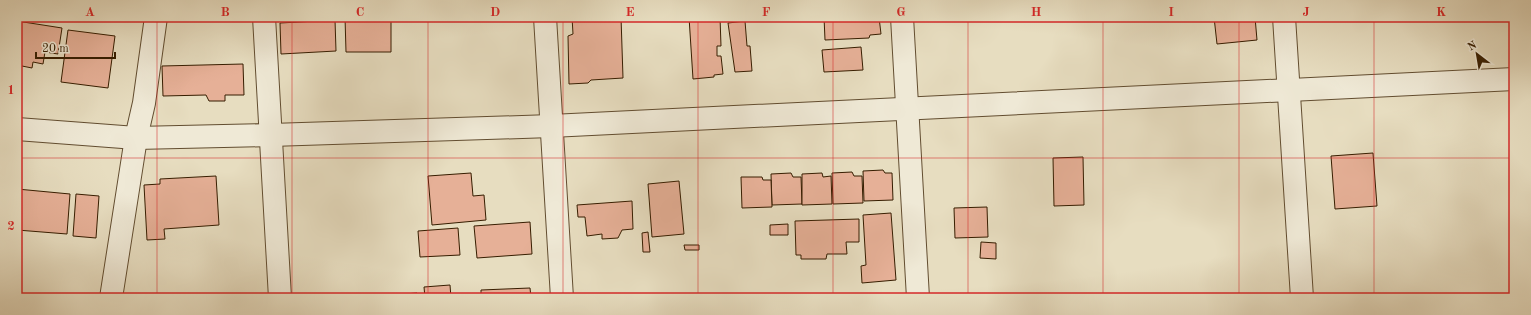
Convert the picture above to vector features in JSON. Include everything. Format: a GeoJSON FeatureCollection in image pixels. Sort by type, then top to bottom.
{"type":"FeatureCollection","features":[{"type":"Feature","properties":{"kind":"street"},"geometry":{"type":"LineString","coordinates":[[111,298],[136,138],[144,103],[156,17]]}},
{"type":"Feature","properties":{"kind":"street"},"geometry":{"type":"LineString","coordinates":[[264,17],[280,298]]}},
{"type":"Feature","properties":{"kind":"street"},"geometry":{"type":"LineString","coordinates":[[545,17],[562,298]]}},
{"type":"Feature","properties":{"kind":"street"},"geometry":{"type":"LineString","coordinates":[[902,17],[918,298]]}},
{"type":"Feature","properties":{"kind":"street"},"geometry":{"type":"LineString","coordinates":[[1284,17],[1302,298]]}},
{"type":"Feature","properties":{"kind":"street"},"geometry":{"type":"LineString","coordinates":[[17,129],[136,138],[551,126],[1514,79]]}},
{"type":"Feature","properties":{"kind":"building"},"geometry":{"type":"Polygon","coordinates":[[[345,17],[391,17],[391,52],[346,52],[345,17]]]}},
{"type":"Feature","properties":{"kind":"building"},"geometry":{"type":"Polygon","coordinates":[[[572,17],[621,17],[623,78],[591,80],[588,83],[569,84],[568,36],[573,34],[572,17]]]}},
{"type":"Feature","properties":{"kind":"building"},"geometry":{"type":"Polygon","coordinates":[[[689,17],[720,17],[721,46],[717,46],[717,56],[721,56],[723,74],[714,75],[714,77],[693,79],[689,17]]]}},
{"type":"Feature","properties":{"kind":"building"},"geometry":{"type":"Polygon","coordinates":[[[824,17],[879,17],[881,34],[870,35],[869,38],[825,40],[824,17]]]}},
{"type":"Feature","properties":{"kind":"building"},"geometry":{"type":"Polygon","coordinates":[[[1214,17],[1255,17],[1257,40],[1217,44],[1214,17]]]}},
{"type":"Feature","properties":{"kind":"building"},"geometry":{"type":"Polygon","coordinates":[[[335,20],[336,51],[281,54],[280,23],[335,20]]]}},
{"type":"Feature","properties":{"kind":"building"},"geometry":{"type":"Polygon","coordinates":[[[17,21],[62,28],[58,54],[45,52],[43,64],[33,62],[32,68],[17,65],[17,21]]]}},
{"type":"Feature","properties":{"kind":"building"},"geometry":{"type":"Polygon","coordinates":[[[745,21],[747,46],[750,46],[752,71],[735,72],[728,23],[745,21]]]}},
{"type":"Feature","properties":{"kind":"building"},"geometry":{"type":"Polygon","coordinates":[[[68,30],[115,36],[108,88],[61,82],[68,30]]]}},
{"type":"Feature","properties":{"kind":"building"},"geometry":{"type":"Polygon","coordinates":[[[861,47],[863,70],[824,72],[822,50],[861,47]]]}},
{"type":"Feature","properties":{"kind":"building"},"geometry":{"type":"Polygon","coordinates":[[[243,64],[244,95],[225,95],[225,101],[209,101],[206,95],[163,96],[162,66],[243,64]]]}},
{"type":"Feature","properties":{"kind":"building"},"geometry":{"type":"Polygon","coordinates":[[[1373,153],[1377,206],[1335,209],[1331,156],[1373,153]]]}},
{"type":"Feature","properties":{"kind":"building"},"geometry":{"type":"Polygon","coordinates":[[[1083,157],[1084,205],[1054,206],[1053,158],[1083,157]]]}},
{"type":"Feature","properties":{"kind":"building"},"geometry":{"type":"Polygon","coordinates":[[[883,170],[885,173],[892,173],[893,200],[864,201],[863,171],[883,170]]]}},
{"type":"Feature","properties":{"kind":"building"},"geometry":{"type":"Polygon","coordinates":[[[852,172],[854,176],[862,176],[863,203],[833,204],[832,173],[852,172]]]}},
{"type":"Feature","properties":{"kind":"building"},"geometry":{"type":"Polygon","coordinates":[[[471,173],[473,196],[484,195],[486,220],[432,225],[428,176],[471,173]]]}},
{"type":"Feature","properties":{"kind":"building"},"geometry":{"type":"Polygon","coordinates":[[[791,173],[793,177],[801,177],[802,204],[772,205],[771,174],[791,173]]]}},
{"type":"Feature","properties":{"kind":"building"},"geometry":{"type":"Polygon","coordinates":[[[822,173],[823,177],[831,176],[832,204],[802,205],[802,174],[822,173]]]}},
{"type":"Feature","properties":{"kind":"building"},"geometry":{"type":"Polygon","coordinates":[[[216,176],[219,225],[164,229],[165,239],[147,240],[144,185],[160,184],[160,179],[216,176]]]}},
{"type":"Feature","properties":{"kind":"building"},"geometry":{"type":"Polygon","coordinates":[[[741,177],[762,177],[763,180],[771,180],[772,207],[742,208],[741,177]]]}},
{"type":"Feature","properties":{"kind":"building"},"geometry":{"type":"Polygon","coordinates":[[[679,181],[684,234],[652,237],[648,184],[679,181]]]}},
{"type":"Feature","properties":{"kind":"building"},"geometry":{"type":"Polygon","coordinates":[[[17,189],[70,194],[67,234],[17,230],[17,189]]]}},
{"type":"Feature","properties":{"kind":"building"},"geometry":{"type":"Polygon","coordinates":[[[76,194],[99,196],[96,238],[73,236],[76,194]]]}},
{"type":"Feature","properties":{"kind":"building"},"geometry":{"type":"Polygon","coordinates":[[[632,201],[633,229],[622,230],[618,238],[602,239],[602,234],[587,236],[585,217],[578,217],[577,205],[632,201]]]}},
{"type":"Feature","properties":{"kind":"building"},"geometry":{"type":"Polygon","coordinates":[[[987,207],[988,237],[955,238],[954,208],[987,207]]]}},
{"type":"Feature","properties":{"kind":"building"},"geometry":{"type":"Polygon","coordinates":[[[891,213],[896,280],[862,283],[861,266],[866,265],[863,215],[891,213]]]}},
{"type":"Feature","properties":{"kind":"building"},"geometry":{"type":"Polygon","coordinates":[[[859,219],[859,242],[846,242],[847,254],[827,254],[826,259],[801,259],[801,255],[796,255],[795,221],[859,219]]]}},
{"type":"Feature","properties":{"kind":"building"},"geometry":{"type":"Polygon","coordinates":[[[530,222],[532,254],[477,258],[474,226],[530,222]]]}},
{"type":"Feature","properties":{"kind":"building"},"geometry":{"type":"Polygon","coordinates":[[[788,224],[788,235],[770,235],[770,225],[788,224]]]}},
{"type":"Feature","properties":{"kind":"building"},"geometry":{"type":"Polygon","coordinates":[[[458,228],[460,255],[420,257],[418,231],[458,228]]]}},
{"type":"Feature","properties":{"kind":"building"},"geometry":{"type":"Polygon","coordinates":[[[648,232],[650,252],[643,252],[642,233],[648,232]]]}},
{"type":"Feature","properties":{"kind":"building"},"geometry":{"type":"Polygon","coordinates":[[[981,242],[996,243],[996,259],[980,258],[981,242]]]}},
{"type":"Feature","properties":{"kind":"building"},"geometry":{"type":"Polygon","coordinates":[[[684,245],[699,245],[699,250],[685,250],[684,245]]]}},
{"type":"Feature","properties":{"kind":"building"},"geometry":{"type":"Polygon","coordinates":[[[450,285],[451,298],[425,298],[424,287],[450,285]]]}},
{"type":"Feature","properties":{"kind":"building"},"geometry":{"type":"Polygon","coordinates":[[[530,288],[531,298],[481,298],[481,290],[530,288]]]}},
{"type":"Feature","properties":{"kind":"building"},"geometry":{"type":"Polygon","coordinates":[[[417,293],[417,298],[364,298],[364,297],[417,293]]]}},
{"type":"Feature","properties":{"kind":"building"},"geometry":{"type":"Polygon","coordinates":[[[741,294],[741,298],[680,298],[741,294]]]}}]}
